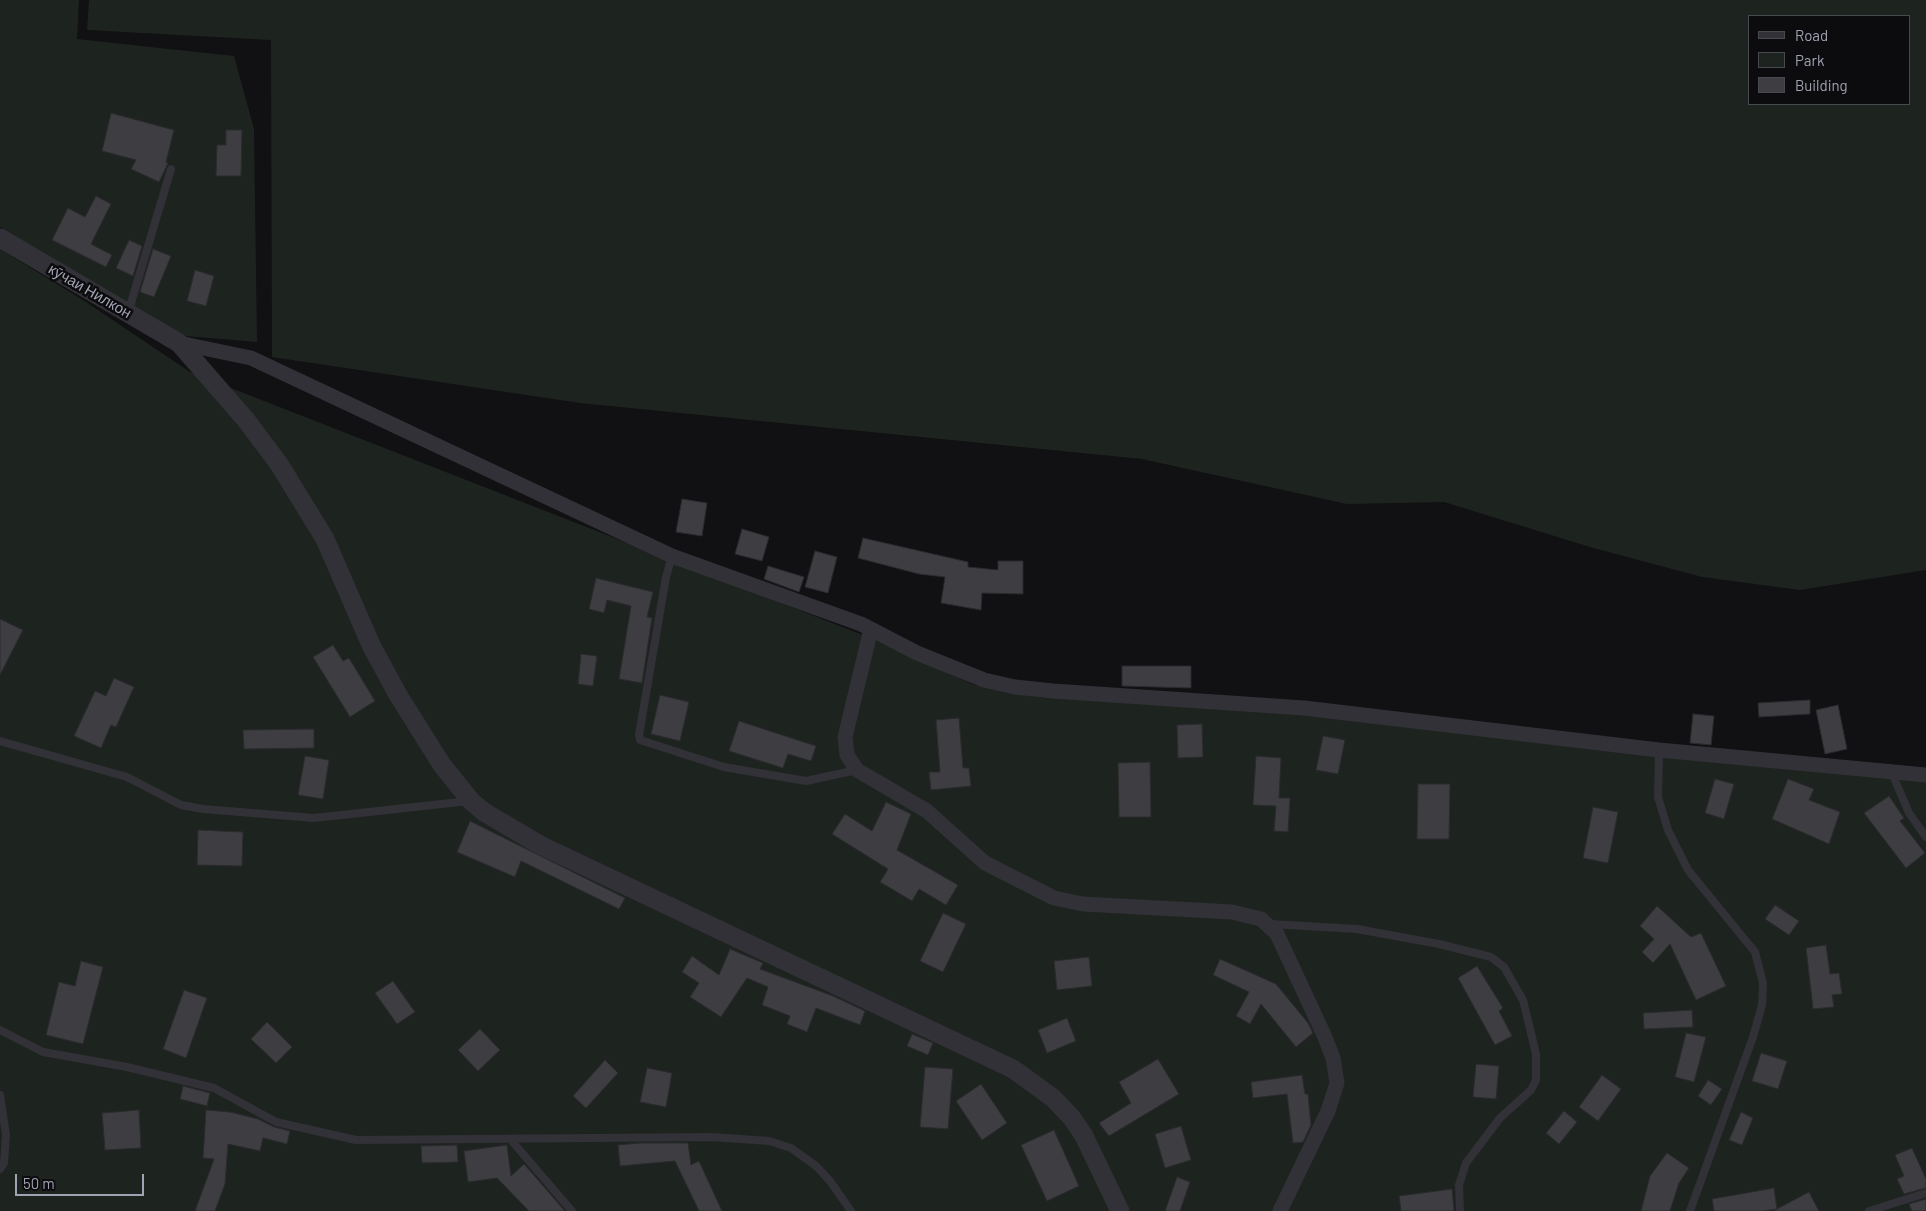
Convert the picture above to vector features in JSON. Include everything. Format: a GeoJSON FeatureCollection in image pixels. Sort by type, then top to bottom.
{"type":"FeatureCollection","features":[{"type":"Feature","properties":{"kind":"street","name":"кӯчаи Нилкон"},"geometry":{"type":"LineString","coordinates":[[0,238],[179,343],[246,420],[280,464],[325,539],[371,645],[398,695],[442,765],[471,801],[497,820],[574,862],[1013,1069],[1053,1098],[1072,1118],[1084,1136],[1120,1211]]}},
{"type":"Feature","properties":{"kind":"street"},"geometry":{"type":"LineString","coordinates":[[179,343],[251,358],[672,556],[871,629],[950,668],[984,680],[1016,687],[1304,708],[1659,750],[1926,775]]}},
{"type":"Feature","properties":{"kind":"street"},"geometry":{"type":"LineString","coordinates":[[871,629],[845,737],[847,755],[857,770],[927,810],[985,863],[1054,898],[1082,904],[1232,912],[1252,915],[1268,924],[1285,948],[1333,1058],[1337,1077],[1336,1089],[1328,1111],[1280,1211]]}},
{"type":"Feature","properties":{"kind":"lane"},"geometry":{"type":"LineString","coordinates":[[128,313],[171,169]]}},
{"type":"Feature","properties":{"kind":"lane"},"geometry":{"type":"LineString","coordinates":[[672,556],[666,577],[642,716],[640,740],[724,767],[806,781],[857,770]]}},
{"type":"Feature","properties":{"kind":"lane"},"geometry":{"type":"LineString","coordinates":[[0,741],[127,777],[181,805],[203,809],[314,818],[471,801]]}},
{"type":"Feature","properties":{"kind":"lane"},"geometry":{"type":"LineString","coordinates":[[1659,750],[1658,797],[1668,830],[1688,870],[1755,952],[1763,983],[1762,1005],[1753,1037],[1690,1211]]}},
{"type":"Feature","properties":{"kind":"lane"},"geometry":{"type":"LineString","coordinates":[[1892,772],[1909,813],[1926,837]]}},
{"type":"Feature","properties":{"kind":"lane"},"geometry":{"type":"LineString","coordinates":[[1268,924],[1356,929],[1440,944],[1491,957],[1504,967],[1523,1000],[1536,1054],[1536,1080],[1531,1090],[1500,1118],[1466,1163],[1460,1185],[1460,1211]]}},
{"type":"Feature","properties":{"kind":"lane"},"geometry":{"type":"LineString","coordinates":[[0,1030],[43,1052],[127,1067],[214,1088],[276,1122],[321,1134],[356,1140],[711,1137],[769,1141],[791,1148],[816,1166],[830,1181],[851,1211]]}},
{"type":"Feature","properties":{"kind":"lane"},"geometry":{"type":"LineString","coordinates":[[0,1094],[6,1135],[4,1163],[0,1169]]}},
{"type":"Feature","properties":{"kind":"lane"},"geometry":{"type":"LineString","coordinates":[[511,1140],[572,1211]]}},
{"type":"Feature","properties":{"kind":"lane"},"geometry":{"type":"LineString","coordinates":[[1869,1211],[1926,1193]]}},
{"type":"Feature","properties":{"kind":"green space"},"geometry":{"type":"Polygon","coordinates":[[[0,0],[79,0],[77,39],[234,56],[254,129],[257,342],[185,336],[70,271],[0,227],[0,0]]]}},
{"type":"Feature","properties":{"kind":"green space"},"geometry":{"type":"Polygon","coordinates":[[[89,0],[1926,0],[1926,570],[1800,590],[1702,577],[1590,547],[1444,502],[1347,504],[1142,459],[580,403],[272,357],[271,40],[87,30],[89,0]]]}},
{"type":"Feature","properties":{"kind":"green space"},"geometry":{"type":"Polygon","coordinates":[[[0,249],[86,302],[190,372],[868,637],[974,685],[1044,698],[1149,699],[1926,777],[1926,1211],[0,1211],[0,249]]]}},
{"type":"Feature","properties":{"kind":"building"},"geometry":{"type":"Polygon","coordinates":[[[111,113],[174,130],[166,162],[168,163],[159,182],[131,169],[136,160],[102,151],[111,113]]]}},
{"type":"Feature","properties":{"kind":"building"},"geometry":{"type":"Polygon","coordinates":[[[226,130],[242,130],[241,176],[216,176],[217,145],[226,145],[226,130]]]}},
{"type":"Feature","properties":{"kind":"building"},"geometry":{"type":"Polygon","coordinates":[[[96,196],[111,204],[91,244],[112,255],[106,267],[52,240],[68,208],[85,217],[96,196]]]}},
{"type":"Feature","properties":{"kind":"building"},"geometry":{"type":"Polygon","coordinates":[[[129,240],[142,246],[133,276],[116,268],[129,240]]]}},
{"type":"Feature","properties":{"kind":"building"},"geometry":{"type":"Polygon","coordinates":[[[153,249],[171,256],[154,297],[140,292],[153,249]]]}},
{"type":"Feature","properties":{"kind":"building"},"geometry":{"type":"Polygon","coordinates":[[[195,270],[214,276],[206,306],[187,301],[195,270]]]}},
{"type":"Feature","properties":{"kind":"building"},"geometry":{"type":"Polygon","coordinates":[[[682,499],[707,503],[702,536],[676,532],[682,499]]]}},
{"type":"Feature","properties":{"kind":"building"},"geometry":{"type":"Polygon","coordinates":[[[742,529],[769,537],[762,561],[735,554],[742,529]]]}},
{"type":"Feature","properties":{"kind":"building"},"geometry":{"type":"Polygon","coordinates":[[[863,538],[968,562],[968,567],[998,570],[998,561],[1023,561],[1023,594],[982,593],[981,610],[941,603],[945,577],[919,574],[858,558],[863,538]]]}},
{"type":"Feature","properties":{"kind":"building"},"geometry":{"type":"Polygon","coordinates":[[[815,551],[837,557],[828,593],[805,587],[815,551]]]}},
{"type":"Feature","properties":{"kind":"building"},"geometry":{"type":"Polygon","coordinates":[[[768,566],[804,577],[799,592],[764,579],[768,566]]]}},
{"type":"Feature","properties":{"kind":"building"},"geometry":{"type":"Polygon","coordinates":[[[596,578],[653,592],[647,617],[652,618],[642,683],[619,679],[631,606],[607,600],[604,613],[589,609],[596,578]]]}},
{"type":"Feature","properties":{"kind":"building"},"geometry":{"type":"Polygon","coordinates":[[[0,619],[23,630],[0,675],[0,619]]]}},
{"type":"Feature","properties":{"kind":"building"},"geometry":{"type":"Polygon","coordinates":[[[333,645],[343,661],[349,658],[375,701],[350,717],[313,657],[333,645]]]}},
{"type":"Feature","properties":{"kind":"building"},"geometry":{"type":"Polygon","coordinates":[[[581,654],[597,656],[593,686],[578,684],[581,654]]]}},
{"type":"Feature","properties":{"kind":"building"},"geometry":{"type":"Polygon","coordinates":[[[1122,666],[1191,666],[1191,688],[1122,686],[1122,666]]]}},
{"type":"Feature","properties":{"kind":"building"},"geometry":{"type":"Polygon","coordinates":[[[114,678],[134,687],[116,727],[111,725],[101,748],[74,736],[95,691],[106,696],[114,678]]]}},
{"type":"Feature","properties":{"kind":"building"},"geometry":{"type":"Polygon","coordinates":[[[660,695],[689,702],[680,741],[651,734],[660,695]]]}},
{"type":"Feature","properties":{"kind":"building"},"geometry":{"type":"Polygon","coordinates":[[[1810,700],[1810,714],[1759,717],[1758,703],[1810,700]]]}},
{"type":"Feature","properties":{"kind":"building"},"geometry":{"type":"Polygon","coordinates":[[[1838,705],[1847,749],[1825,754],[1816,710],[1838,705]]]}},
{"type":"Feature","properties":{"kind":"building"},"geometry":{"type":"Polygon","coordinates":[[[1693,714],[1714,716],[1711,745],[1690,743],[1693,714]]]}},
{"type":"Feature","properties":{"kind":"building"},"geometry":{"type":"Polygon","coordinates":[[[959,718],[963,768],[969,768],[971,786],[931,790],[929,772],[940,772],[936,720],[959,718]]]}},
{"type":"Feature","properties":{"kind":"building"},"geometry":{"type":"Polygon","coordinates":[[[739,721],[816,746],[811,761],[788,754],[783,768],[729,751],[739,721]]]}},
{"type":"Feature","properties":{"kind":"building"},"geometry":{"type":"Polygon","coordinates":[[[1202,724],[1203,757],[1178,758],[1177,725],[1202,724]]]}},
{"type":"Feature","properties":{"kind":"building"},"geometry":{"type":"Polygon","coordinates":[[[314,729],[314,748],[244,749],[243,730],[314,729]]]}},
{"type":"Feature","properties":{"kind":"building"},"geometry":{"type":"Polygon","coordinates":[[[1323,736],[1345,740],[1338,774],[1316,770],[1323,736]]]}},
{"type":"Feature","properties":{"kind":"building"},"geometry":{"type":"Polygon","coordinates":[[[305,756],[329,760],[323,799],[298,795],[305,756]]]}},
{"type":"Feature","properties":{"kind":"building"},"geometry":{"type":"Polygon","coordinates":[[[1256,756],[1281,758],[1279,798],[1290,798],[1288,832],[1274,831],[1276,806],[1253,805],[1256,756]]]}},
{"type":"Feature","properties":{"kind":"building"},"geometry":{"type":"Polygon","coordinates":[[[1150,762],[1151,817],[1119,817],[1118,763],[1150,762]]]}},
{"type":"Feature","properties":{"kind":"building"},"geometry":{"type":"Polygon","coordinates":[[[1715,779],[1734,784],[1724,819],[1705,813],[1715,779]]]}},
{"type":"Feature","properties":{"kind":"building"},"geometry":{"type":"Polygon","coordinates":[[[1788,779],[1814,789],[1809,800],[1840,812],[1829,844],[1772,819],[1788,779]]]}},
{"type":"Feature","properties":{"kind":"building"},"geometry":{"type":"Polygon","coordinates":[[[1418,784],[1450,784],[1449,839],[1417,839],[1418,784]]]}},
{"type":"Feature","properties":{"kind":"building"},"geometry":{"type":"Polygon","coordinates":[[[1889,796],[1904,818],[1900,821],[1925,853],[1906,868],[1864,813],[1889,796]]]}},
{"type":"Feature","properties":{"kind":"building"},"geometry":{"type":"Polygon","coordinates":[[[886,802],[911,814],[897,850],[958,885],[946,905],[919,889],[912,901],[880,882],[888,869],[832,834],[845,814],[872,831],[886,802]]]}},
{"type":"Feature","properties":{"kind":"building"},"geometry":{"type":"Polygon","coordinates":[[[1593,807],[1618,812],[1608,863],[1583,858],[1593,807]]]}},
{"type":"Feature","properties":{"kind":"building"},"geometry":{"type":"Polygon","coordinates":[[[470,821],[625,898],[619,909],[521,861],[515,877],[457,852],[470,821]]]}},
{"type":"Feature","properties":{"kind":"building"},"geometry":{"type":"Polygon","coordinates":[[[198,830],[243,832],[242,866],[197,865],[198,830]]]}},
{"type":"Feature","properties":{"kind":"building"},"geometry":{"type":"Polygon","coordinates":[[[1775,905],[1799,921],[1789,935],[1765,919],[1775,905]]]}},
{"type":"Feature","properties":{"kind":"building"},"geometry":{"type":"Polygon","coordinates":[[[1657,906],[1691,937],[1701,933],[1726,986],[1696,1000],[1670,944],[1653,963],[1642,952],[1654,939],[1640,926],[1657,906]]]}},
{"type":"Feature","properties":{"kind":"building"},"geometry":{"type":"Polygon","coordinates":[[[943,913],[966,924],[943,972],[920,961],[943,913]]]}},
{"type":"Feature","properties":{"kind":"building"},"geometry":{"type":"Polygon","coordinates":[[[1826,945],[1830,974],[1839,973],[1842,994],[1832,995],[1834,1007],[1813,1009],[1806,948],[1826,945]]]}},
{"type":"Feature","properties":{"kind":"building"},"geometry":{"type":"Polygon","coordinates":[[[730,949],[763,963],[760,969],[833,996],[865,1011],[860,1025],[816,1008],[807,1032],[787,1024],[790,1016],[762,1005],[768,987],[747,978],[721,1017],[690,997],[699,983],[682,972],[692,956],[719,975],[730,949]]]}},
{"type":"Feature","properties":{"kind":"building"},"geometry":{"type":"Polygon","coordinates":[[[1089,957],[1092,986],[1057,990],[1054,961],[1089,957]]]}},
{"type":"Feature","properties":{"kind":"building"},"geometry":{"type":"Polygon","coordinates":[[[1220,959],[1276,984],[1308,1023],[1313,1033],[1296,1047],[1261,1004],[1250,1024],[1236,1016],[1249,992],[1213,975],[1220,959]]]}},
{"type":"Feature","properties":{"kind":"building"},"geometry":{"type":"Polygon","coordinates":[[[81,961],[103,967],[83,1044],[46,1035],[59,982],[75,986],[81,961]]]}},
{"type":"Feature","properties":{"kind":"building"},"geometry":{"type":"Polygon","coordinates":[[[1477,966],[1503,1008],[1499,1011],[1512,1036],[1495,1045],[1458,978],[1477,966]]]}},
{"type":"Feature","properties":{"kind":"building"},"geometry":{"type":"Polygon","coordinates":[[[393,981],[415,1012],[397,1024],[375,993],[393,981]]]}},
{"type":"Feature","properties":{"kind":"building"},"geometry":{"type":"Polygon","coordinates":[[[184,990],[207,998],[186,1058],[163,1049],[184,990]]]}},
{"type":"Feature","properties":{"kind":"building"},"geometry":{"type":"Polygon","coordinates":[[[1692,1010],[1693,1027],[1644,1029],[1643,1013],[1692,1010]]]}},
{"type":"Feature","properties":{"kind":"building"},"geometry":{"type":"Polygon","coordinates":[[[1067,1018],[1076,1041],[1047,1053],[1038,1030],[1067,1018]]]}},
{"type":"Feature","properties":{"kind":"building"},"geometry":{"type":"Polygon","coordinates":[[[267,1022],[292,1047],[276,1063],[251,1039],[267,1022]]]}},
{"type":"Feature","properties":{"kind":"building"},"geometry":{"type":"Polygon","coordinates":[[[480,1029],[500,1050],[478,1071],[458,1050],[480,1029]]]}},
{"type":"Feature","properties":{"kind":"building"},"geometry":{"type":"Polygon","coordinates":[[[1686,1033],[1706,1037],[1694,1082],[1675,1077],[1686,1033]]]}},
{"type":"Feature","properties":{"kind":"building"},"geometry":{"type":"Polygon","coordinates":[[[912,1034],[933,1043],[928,1055],[907,1046],[912,1034]]]}},
{"type":"Feature","properties":{"kind":"building"},"geometry":{"type":"Polygon","coordinates":[[[1761,1053],[1787,1061],[1778,1089],[1752,1081],[1761,1053]]]}},
{"type":"Feature","properties":{"kind":"building"},"geometry":{"type":"Polygon","coordinates":[[[1158,1059],[1179,1094],[1109,1136],[1099,1123],[1131,1103],[1119,1082],[1158,1059]]]}},
{"type":"Feature","properties":{"kind":"building"},"geometry":{"type":"Polygon","coordinates":[[[605,1060],[618,1073],[586,1108],[573,1096],[605,1060]]]}},
{"type":"Feature","properties":{"kind":"building"},"geometry":{"type":"Polygon","coordinates":[[[1476,1064],[1499,1066],[1496,1099],[1473,1097],[1476,1064]]]}},
{"type":"Feature","properties":{"kind":"building"},"geometry":{"type":"Polygon","coordinates":[[[925,1067],[953,1069],[948,1129],[920,1127],[925,1067]]]}},
{"type":"Feature","properties":{"kind":"building"},"geometry":{"type":"Polygon","coordinates":[[[647,1068],[672,1073],[666,1107],[640,1102],[647,1068]]]}},
{"type":"Feature","properties":{"kind":"building"},"geometry":{"type":"Polygon","coordinates":[[[1302,1075],[1305,1094],[1308,1094],[1311,1125],[1303,1142],[1293,1143],[1287,1094],[1253,1098],[1251,1082],[1302,1075]]]}},
{"type":"Feature","properties":{"kind":"building"},"geometry":{"type":"Polygon","coordinates":[[[1602,1075],[1621,1089],[1598,1121],[1579,1107],[1602,1075]]]}},
{"type":"Feature","properties":{"kind":"building"},"geometry":{"type":"Polygon","coordinates":[[[1708,1080],[1722,1089],[1711,1105],[1698,1096],[1708,1080]]]}},
{"type":"Feature","properties":{"kind":"building"},"geometry":{"type":"Polygon","coordinates":[[[981,1084],[1007,1123],[982,1140],[956,1101],[981,1084]]]}},
{"type":"Feature","properties":{"kind":"building"},"geometry":{"type":"Polygon","coordinates":[[[183,1086],[210,1093],[207,1106],[180,1099],[183,1086]]]}},
{"type":"Feature","properties":{"kind":"building"},"geometry":{"type":"Polygon","coordinates":[[[139,1110],[141,1148],[105,1150],[102,1113],[139,1110]]]}},
{"type":"Feature","properties":{"kind":"building"},"geometry":{"type":"Polygon","coordinates":[[[206,1110],[230,1112],[258,1119],[274,1127],[290,1131],[287,1144],[263,1138],[260,1151],[228,1144],[225,1184],[215,1211],[195,1211],[214,1159],[203,1158],[206,1110]]]}},
{"type":"Feature","properties":{"kind":"building"},"geometry":{"type":"Polygon","coordinates":[[[1564,1111],[1577,1122],[1559,1144],[1546,1133],[1564,1111]]]}},
{"type":"Feature","properties":{"kind":"building"},"geometry":{"type":"Polygon","coordinates":[[[1741,1112],[1753,1118],[1742,1145],[1729,1140],[1741,1112]]]}},
{"type":"Feature","properties":{"kind":"building"},"geometry":{"type":"Polygon","coordinates":[[[1181,1126],[1191,1160],[1165,1168],[1155,1134],[1181,1126]]]}},
{"type":"Feature","properties":{"kind":"building"},"geometry":{"type":"Polygon","coordinates":[[[1054,1130],[1079,1186],[1047,1201],[1021,1145],[1054,1130]]]}},
{"type":"Feature","properties":{"kind":"building"},"geometry":{"type":"Polygon","coordinates":[[[688,1143],[691,1165],[699,1161],[722,1211],[699,1211],[675,1161],[620,1166],[618,1145],[688,1143]]]}},
{"type":"Feature","properties":{"kind":"building"},"geometry":{"type":"Polygon","coordinates":[[[457,1145],[458,1162],[422,1163],[421,1146],[457,1145]]]}},
{"type":"Feature","properties":{"kind":"building"},"geometry":{"type":"Polygon","coordinates":[[[507,1145],[511,1176],[524,1164],[565,1211],[529,1211],[497,1178],[468,1182],[464,1151],[507,1145]]]}},
{"type":"Feature","properties":{"kind":"building"},"geometry":{"type":"Polygon","coordinates":[[[1912,1148],[1926,1179],[1926,1188],[1904,1194],[1897,1179],[1904,1176],[1895,1155],[1912,1148]]]}},
{"type":"Feature","properties":{"kind":"building"},"geometry":{"type":"Polygon","coordinates":[[[1667,1153],[1689,1168],[1679,1183],[1670,1211],[1641,1211],[1650,1176],[1667,1153]]]}},
{"type":"Feature","properties":{"kind":"building"},"geometry":{"type":"Polygon","coordinates":[[[1177,1177],[1190,1182],[1180,1211],[1165,1211],[1177,1177]]]}},
{"type":"Feature","properties":{"kind":"building"},"geometry":{"type":"Polygon","coordinates":[[[1774,1188],[1777,1209],[1764,1211],[1714,1211],[1712,1199],[1774,1188]]]}},
{"type":"Feature","properties":{"kind":"building"},"geometry":{"type":"Polygon","coordinates":[[[1452,1189],[1454,1211],[1401,1211],[1399,1196],[1452,1189]]]}},
{"type":"Feature","properties":{"kind":"building"},"geometry":{"type":"Polygon","coordinates":[[[1809,1192],[1819,1211],[1773,1211],[1809,1192]]]}},
{"type":"Feature","properties":{"kind":"building"},"geometry":{"type":"Polygon","coordinates":[[[1926,1199],[1926,1211],[1912,1211],[1909,1204],[1926,1199]]]}}]}
